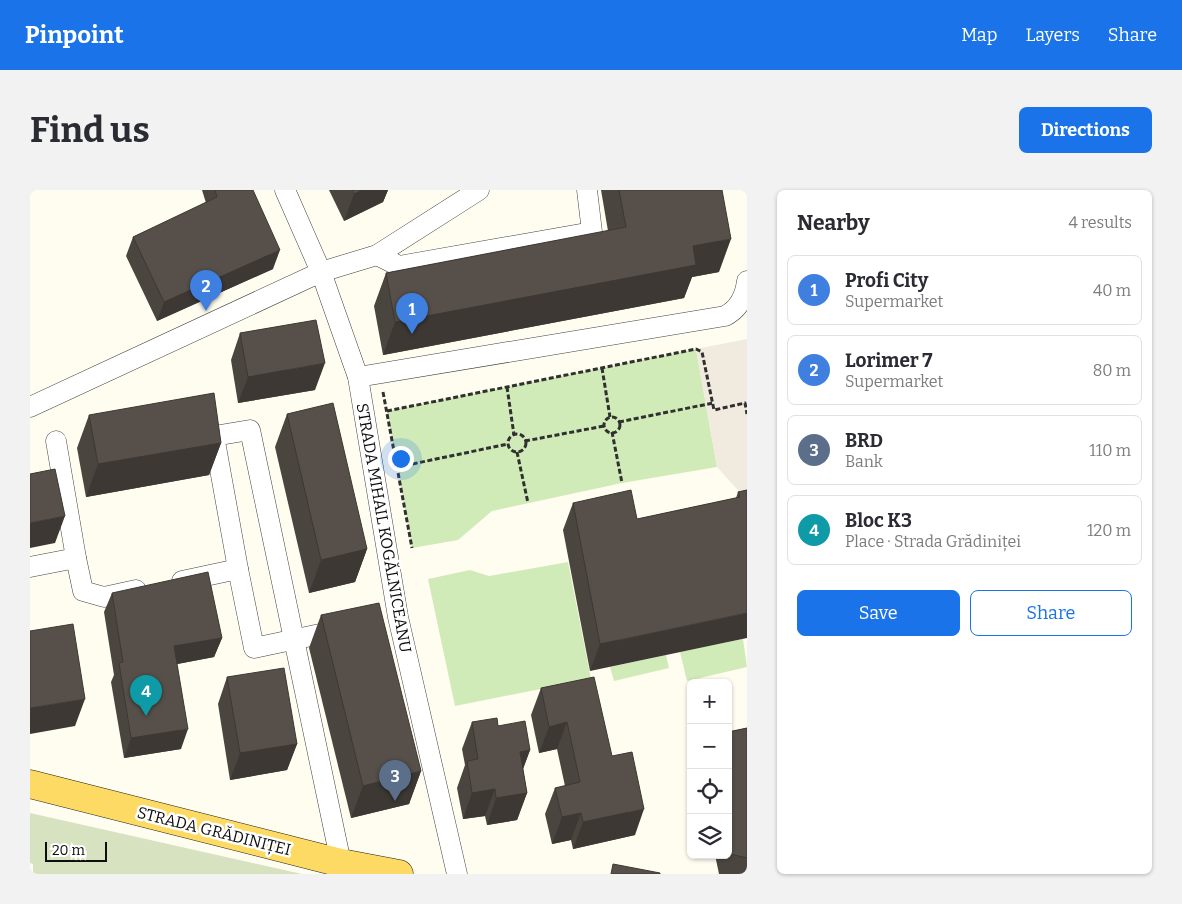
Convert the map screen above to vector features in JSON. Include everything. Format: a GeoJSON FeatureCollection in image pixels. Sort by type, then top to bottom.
{"type":"FeatureCollection","features":[{"type":"Feature","properties":{"kind":"main road","name":"STRADA GRĂDINIȚEI"},"geometry":{"type":"LineString","coordinates":[[30,784],[341,863],[399,874]]}},
{"type":"Feature","properties":{"kind":"street","name":"STRADA MIHAIL KOGĂLNICEANU"},"geometry":{"type":"LineString","coordinates":[[286,190],[322,272],[358,377],[379,621],[456,874]]}},
{"type":"Feature","properties":{"kind":"street"},"geometry":{"type":"LineString","coordinates":[[30,407],[322,272],[377,255],[479,190]]}},
{"type":"Feature","properties":{"kind":"street"},"geometry":{"type":"LineString","coordinates":[[377,255],[399,266],[592,232],[587,190]]}},
{"type":"Feature","properties":{"kind":"street"},"geometry":{"type":"LineString","coordinates":[[358,377],[725,316],[735,311],[745,294],[747,281]]}},
{"type":"Feature","properties":{"kind":"street"},"geometry":{"type":"LineString","coordinates":[[341,863],[294,641],[250,430],[214,436],[254,648],[294,641],[379,621]]}},
{"type":"Feature","properties":{"kind":"street"},"geometry":{"type":"LineString","coordinates":[[56,441],[83,591],[104,597],[238,568]]}},
{"type":"Feature","properties":{"kind":"street"},"geometry":{"type":"LineString","coordinates":[[30,567],[76,558]]}},
{"type":"Feature","properties":{"kind":"path"},"geometry":{"type":"LineString","coordinates":[[412,548],[387,411],[696,349],[702,352],[714,410],[745,403],[747,414]]}},
{"type":"Feature","properties":{"kind":"path"},"geometry":{"type":"LineString","coordinates":[[602,368],[610,416]]}},
{"type":"Feature","properties":{"kind":"path"},"geometry":{"type":"LineString","coordinates":[[507,387],[514,435]]}},
{"type":"Feature","properties":{"kind":"path"},"geometry":{"type":"LineString","coordinates":[[619,422],[713,403]]}},
{"type":"Feature","properties":{"kind":"path"},"geometry":{"type":"LineString","coordinates":[[610,416],[619,422]]}},
{"type":"Feature","properties":{"kind":"path"},"geometry":{"type":"LineString","coordinates":[[610,416],[606,419],[604,426],[608,432],[618,429],[619,422]]}},
{"type":"Feature","properties":{"kind":"path"},"geometry":{"type":"LineString","coordinates":[[525,441],[604,426]]}},
{"type":"Feature","properties":{"kind":"path"},"geometry":{"type":"LineString","coordinates":[[612,432],[622,483]]}},
{"type":"Feature","properties":{"kind":"path"},"geometry":{"type":"LineString","coordinates":[[520,435],[525,441],[524,448],[517,452],[510,449],[508,444],[510,437],[520,435]]}},
{"type":"Feature","properties":{"kind":"path"},"geometry":{"type":"LineString","coordinates":[[398,467],[508,444]]}},
{"type":"Feature","properties":{"kind":"path"},"geometry":{"type":"LineString","coordinates":[[517,452],[528,503]]}},
{"type":"Feature","properties":{"kind":"green space"},"geometry":{"type":"Polygon","coordinates":[[[696,349],[717,467],[622,483],[492,511],[458,540],[412,548],[387,411],[696,349]]]}},
{"type":"Feature","properties":{"kind":"green space"},"geometry":{"type":"Polygon","coordinates":[[[568,562],[591,679],[455,706],[428,579],[470,570],[489,576],[568,562]]]}},
{"type":"Feature","properties":{"kind":"green space"},"geometry":{"type":"Polygon","coordinates":[[[743,639],[747,667],[696,679],[687,679],[687,681],[680,652],[743,639]]]}},
{"type":"Feature","properties":{"kind":"green space"},"geometry":{"type":"Polygon","coordinates":[[[666,655],[669,668],[614,681],[610,667],[666,655]]]}},
{"type":"Feature","properties":{"kind":"green space"},"geometry":{"type":"Polygon","coordinates":[[[30,813],[302,874],[33,874],[33,864],[30,863],[30,813]]]}},
{"type":"Feature","properties":{"kind":"shaded area"},"geometry":{"type":"Polygon","coordinates":[[[747,339],[747,500],[717,467],[696,349],[747,339]]]}},
{"type":"Feature","properties":{"kind":"building"},"geometry":{"type":"Polygon","coordinates":[[[215,190],[253,190],[280,250],[164,302],[133,237],[217,197],[215,190]]]}},
{"type":"Feature","properties":{"kind":"building"},"geometry":{"type":"Polygon","coordinates":[[[352,190],[362,190],[354,194],[352,190]]]}},
{"type":"Feature","properties":{"kind":"building"},"geometry":{"type":"Polygon","coordinates":[[[619,190],[722,190],[731,239],[693,246],[696,265],[395,322],[386,273],[626,227],[619,190]]]}},
{"type":"Feature","properties":{"kind":"building"},"geometry":{"type":"Polygon","coordinates":[[[316,320],[325,363],[248,377],[240,333],[316,320]]]}},
{"type":"Feature","properties":{"kind":"building"},"geometry":{"type":"Polygon","coordinates":[[[214,393],[221,443],[98,464],[89,415],[214,393]]]}},
{"type":"Feature","properties":{"kind":"building"},"geometry":{"type":"Polygon","coordinates":[[[333,403],[367,549],[321,560],[287,414],[333,403]]]}},
{"type":"Feature","properties":{"kind":"building"},"geometry":{"type":"Polygon","coordinates":[[[55,469],[65,516],[30,523],[30,474],[55,469]]]}},
{"type":"Feature","properties":{"kind":"building"},"geometry":{"type":"Polygon","coordinates":[[[631,490],[637,519],[740,497],[738,492],[747,490],[747,613],[600,644],[573,503],[631,490]]]}},
{"type":"Feature","properties":{"kind":"building"},"geometry":{"type":"Polygon","coordinates":[[[208,572],[222,638],[174,646],[188,729],[131,738],[119,663],[123,662],[112,593],[208,572]]]}},
{"type":"Feature","properties":{"kind":"building"},"geometry":{"type":"Polygon","coordinates":[[[379,603],[421,771],[363,786],[321,615],[379,603]]]}},
{"type":"Feature","properties":{"kind":"building"},"geometry":{"type":"Polygon","coordinates":[[[73,624],[85,699],[30,708],[30,631],[73,624]]]}},
{"type":"Feature","properties":{"kind":"building"},"geometry":{"type":"Polygon","coordinates":[[[284,668],[297,744],[240,753],[227,677],[284,668]]]}},
{"type":"Feature","properties":{"kind":"building"},"geometry":{"type":"Polygon","coordinates":[[[594,677],[612,756],[632,752],[644,809],[583,822],[581,813],[562,817],[555,788],[580,782],[567,722],[549,727],[541,688],[594,677]]]}},
{"type":"Feature","properties":{"kind":"building"},"geometry":{"type":"Polygon","coordinates":[[[497,718],[498,726],[525,721],[530,750],[520,752],[527,793],[496,798],[495,789],[472,793],[467,761],[478,759],[472,722],[497,718]]]}},
{"type":"Feature","properties":{"kind":"building"},"geometry":{"type":"Polygon","coordinates":[[[747,728],[747,858],[732,854],[732,731],[747,728]]]}},
{"type":"Feature","properties":{"kind":"building"},"geometry":{"type":"Polygon","coordinates":[[[613,864],[660,873],[660,874],[611,874],[613,864]]]}},
{"type":"Feature","properties":{"kind":"place","name":"Lorimer 7"},"geometry":{"type":"Point","coordinates":[206,311]}},
{"type":"Feature","properties":{"kind":"place","name":"Profi City"},"geometry":{"type":"Point","coordinates":[412,334]}},
{"type":"Feature","properties":{"kind":"place","name":"Bloc K3"},"geometry":{"type":"Point","coordinates":[146,716]}},
{"type":"Feature","properties":{"kind":"place","name":"BRD"},"geometry":{"type":"Point","coordinates":[395,801]}}]}
